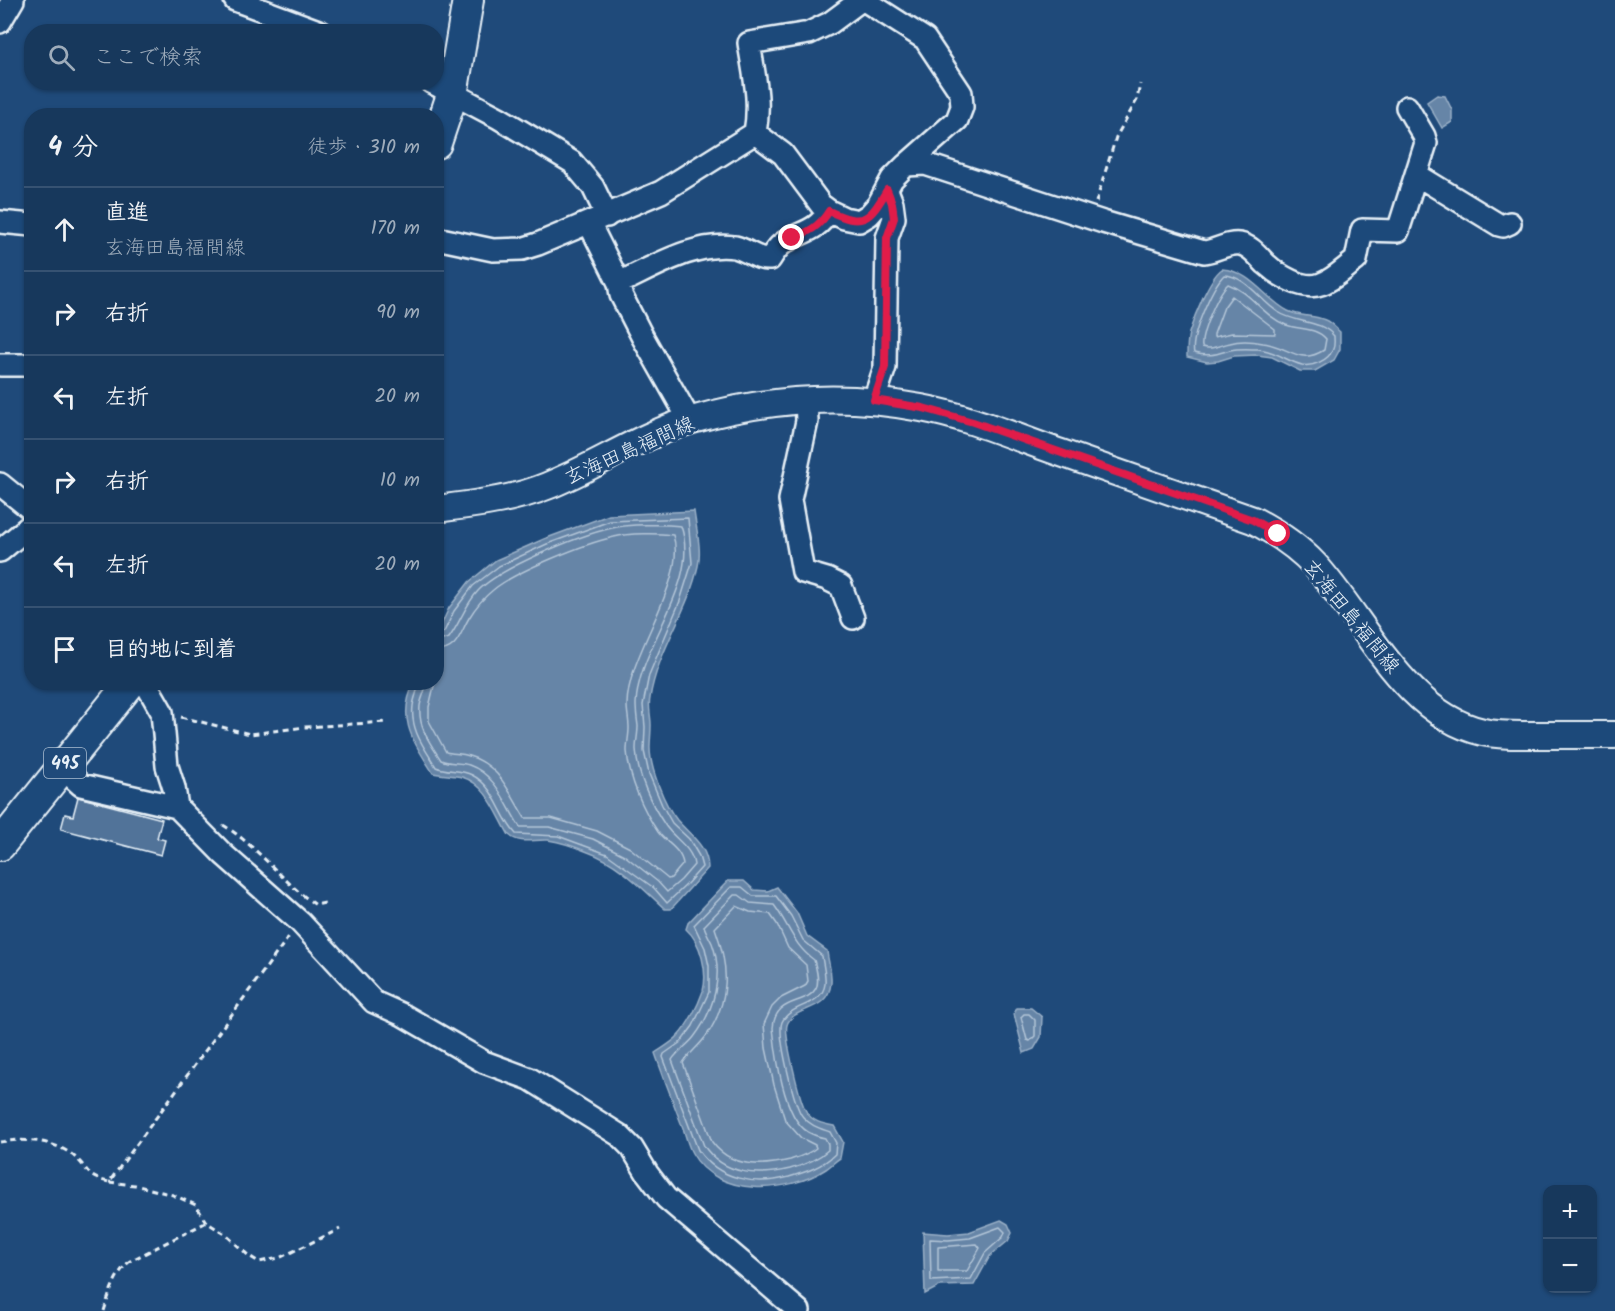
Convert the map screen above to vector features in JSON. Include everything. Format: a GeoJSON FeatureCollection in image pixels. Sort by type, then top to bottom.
{"type":"FeatureCollection","features":[{"type":"Feature","properties":{"kind":"highway"},"geometry":{"type":"LineString","coordinates":[[444,79],[468,0]]}},
{"type":"Feature","properties":{"kind":"highway"},"geometry":{"type":"LineString","coordinates":[[439,108],[441,90]]}},
{"type":"Feature","properties":{"kind":"highway","name":"495"},"geometry":{"type":"LineString","coordinates":[[0,845],[125,690]]}},
{"type":"Feature","properties":{"kind":"main road","name":"玄海田島福間線"},"geometry":{"type":"LineString","coordinates":[[444,508],[523,494],[548,486],[652,435],[728,410],[771,402],[806,399],[874,400],[923,408],[973,422],[1253,520],[1278,534],[1315,566],[1420,698],[1440,714],[1460,725],[1484,732],[1508,735],[1615,735]]}},
{"type":"Feature","properties":{"kind":"street"},"geometry":{"type":"LineString","coordinates":[[0,22],[13,0]]}},
{"type":"Feature","properties":{"kind":"street"},"geometry":{"type":"LineString","coordinates":[[235,0],[300,24]]}},
{"type":"Feature","properties":{"kind":"street"},"geometry":{"type":"LineString","coordinates":[[444,240],[493,250],[522,249],[661,192],[755,133],[759,97],[748,43],[809,33],[830,23],[862,0],[925,39],[961,93],[962,106],[957,120],[892,179],[874,210],[859,221],[844,218],[821,205],[783,154],[755,133]]}},
{"type":"Feature","properties":{"kind":"street"},"geometry":{"type":"LineString","coordinates":[[443,90],[499,118],[572,162],[593,187],[598,219],[621,295],[690,421]]}},
{"type":"Feature","properties":{"kind":"street"},"geometry":{"type":"LineString","coordinates":[[906,165],[925,164],[1204,252],[1214,251],[1227,244],[1239,244],[1249,247],[1270,268],[1282,276],[1304,285],[1320,285],[1356,260],[1362,230],[1398,231],[1426,143],[1407,107]]}},
{"type":"Feature","properties":{"kind":"street"},"geometry":{"type":"LineString","coordinates":[[1417,175],[1499,225],[1510,223]]}},
{"type":"Feature","properties":{"kind":"street"},"geometry":{"type":"LineString","coordinates":[[874,400],[885,367],[887,238],[894,218],[887,190]]}},
{"type":"Feature","properties":{"kind":"street"},"geometry":{"type":"LineString","coordinates":[[619,283],[692,251],[713,247],[735,247],[752,253],[760,259],[770,259],[780,245],[805,234],[823,222],[829,211]]}},
{"type":"Feature","properties":{"kind":"street"},"geometry":{"type":"LineString","coordinates":[[0,222],[24,224]]}},
{"type":"Feature","properties":{"kind":"street"},"geometry":{"type":"LineString","coordinates":[[0,365],[24,364]]}},
{"type":"Feature","properties":{"kind":"street"},"geometry":{"type":"LineString","coordinates":[[806,399],[807,421],[790,500],[803,572],[841,586],[853,618]]}},
{"type":"Feature","properties":{"kind":"street"},"geometry":{"type":"LineString","coordinates":[[0,484],[24,504]]}},
{"type":"Feature","properties":{"kind":"street"},"geometry":{"type":"LineString","coordinates":[[0,551],[24,531]]}},
{"type":"Feature","properties":{"kind":"street"},"geometry":{"type":"LineString","coordinates":[[150,690],[162,712],[167,766],[177,807]]}},
{"type":"Feature","properties":{"kind":"street"},"geometry":{"type":"LineString","coordinates":[[62,767],[81,785],[177,807],[223,854],[300,922],[374,1002],[403,1015],[484,1062],[530,1079],[619,1135],[632,1148],[666,1198],[799,1311]]}},
{"type":"Feature","properties":{"kind":"path"},"geometry":{"type":"LineString","coordinates":[[1091,218],[1116,137],[1137,100],[1140,84]]}},
{"type":"Feature","properties":{"kind":"path"},"geometry":{"type":"LineString","coordinates":[[162,712],[250,734],[305,727],[387,722]]}},
{"type":"Feature","properties":{"kind":"path"},"geometry":{"type":"LineString","coordinates":[[219,823],[238,834],[300,894],[316,905],[325,903]]}},
{"type":"Feature","properties":{"kind":"path"},"geometry":{"type":"LineString","coordinates":[[109,1182],[300,922]]}},
{"type":"Feature","properties":{"kind":"path"},"geometry":{"type":"LineString","coordinates":[[0,1142],[23,1139],[56,1147],[76,1158],[95,1179],[135,1185],[172,1195],[196,1206],[206,1222],[225,1234],[259,1262],[279,1258],[340,1229]]}},
{"type":"Feature","properties":{"kind":"path"},"geometry":{"type":"LineString","coordinates":[[104,1311],[112,1286],[122,1268],[130,1261],[206,1222]]}},
{"type":"Feature","properties":{"kind":"water"},"geometry":{"type":"Polygon","coordinates":[[[1437,95],[1445,96],[1452,110],[1452,122],[1442,128],[1427,102],[1437,95]]]}},
{"type":"Feature","properties":{"kind":"water"},"geometry":{"type":"Polygon","coordinates":[[[1222,269],[1250,280],[1288,311],[1321,318],[1331,324],[1340,332],[1340,349],[1334,360],[1315,371],[1300,371],[1272,357],[1257,355],[1234,356],[1207,362],[1187,357],[1188,336],[1194,318],[1207,289],[1222,269]]]}},
{"type":"Feature","properties":{"kind":"water"},"geometry":{"type":"Polygon","coordinates":[[[694,511],[699,546],[698,566],[687,600],[654,681],[649,701],[650,748],[652,765],[663,795],[677,820],[702,847],[708,868],[671,909],[665,909],[630,877],[610,863],[579,848],[548,840],[522,841],[513,838],[509,835],[485,793],[478,786],[462,777],[433,773],[414,741],[407,720],[411,690],[444,690],[444,619],[449,608],[469,582],[496,560],[609,515],[694,511]]]}},
{"type":"Feature","properties":{"kind":"water"},"geometry":{"type":"Polygon","coordinates":[[[728,881],[744,881],[754,890],[768,891],[777,887],[797,913],[807,936],[827,951],[830,971],[831,983],[824,1000],[790,1019],[787,1031],[793,1068],[806,1111],[815,1120],[834,1126],[843,1142],[840,1158],[826,1169],[810,1177],[773,1187],[735,1184],[718,1178],[703,1168],[690,1149],[655,1053],[682,1032],[703,991],[704,966],[696,942],[686,929],[688,923],[728,881]]]}},
{"type":"Feature","properties":{"kind":"water"},"geometry":{"type":"Polygon","coordinates":[[[1017,1008],[1031,1008],[1042,1017],[1041,1037],[1034,1049],[1024,1053],[1014,1014],[1017,1008]]]}},
{"type":"Feature","properties":{"kind":"water"},"geometry":{"type":"Polygon","coordinates":[[[1001,1220],[1008,1224],[1012,1233],[1008,1241],[990,1256],[974,1285],[940,1286],[925,1294],[923,1232],[948,1234],[969,1232],[1001,1220]]]}},
{"type":"Feature","properties":{"kind":"building"},"geometry":{"type":"Polygon","coordinates":[[[78,797],[162,819],[157,838],[165,840],[161,855],[61,829],[65,814],[73,816],[78,797]]]}},
{"type":"Feature","properties":{"kind":"route"},"geometry":{"type":"LineString","coordinates":[[792,238],[805,234],[823,222],[829,211],[844,218],[859,221],[869,215],[887,190],[894,218],[887,238],[885,367],[874,400],[923,408],[973,422],[1253,520],[1278,534]]}}]}
